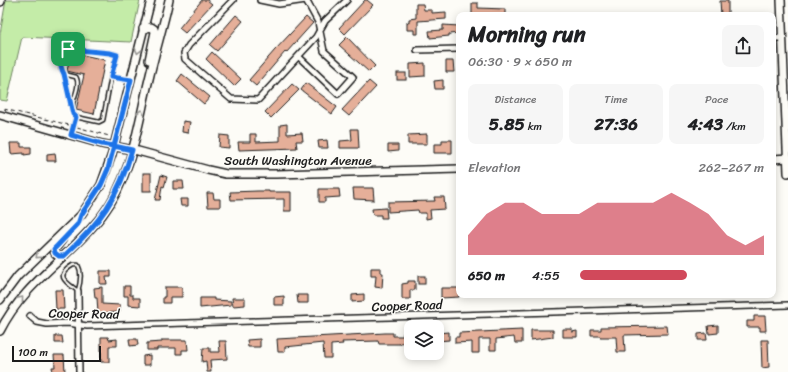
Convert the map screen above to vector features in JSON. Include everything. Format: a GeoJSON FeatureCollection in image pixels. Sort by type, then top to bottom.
{"type":"FeatureCollection","features":[{"type":"Feature","properties":{"kind":"street"},"geometry":{"type":"LineString","coordinates":[[0,300],[18,276],[81,215],[101,185],[108,169],[151,0]]}},
{"type":"Feature","properties":{"kind":"street"},"geometry":{"type":"LineString","coordinates":[[0,331],[5,320],[18,302],[45,272],[81,240],[105,212],[114,196],[124,175],[132,150],[169,0]]}},
{"type":"Feature","properties":{"kind":"street"},"geometry":{"type":"LineString","coordinates":[[233,0],[188,46],[184,53],[185,59],[230,99],[258,100],[316,37],[326,21],[347,0]]}},
{"type":"Feature","properties":{"kind":"street"},"geometry":{"type":"LineString","coordinates":[[260,0],[279,4],[306,0],[321,30],[324,51],[353,77],[338,94],[298,57]]}},
{"type":"Feature","properties":{"kind":"street"},"geometry":{"type":"LineString","coordinates":[[781,0],[782,38],[786,66],[788,173]]}},
{"type":"Feature","properties":{"kind":"street"},"geometry":{"type":"LineString","coordinates":[[143,29],[150,27],[154,29],[155,32],[147,66],[149,78]]}},
{"type":"Feature","properties":{"kind":"street"},"geometry":{"type":"LineString","coordinates":[[776,38],[782,38]]}},
{"type":"Feature","properties":{"kind":"street"},"geometry":{"type":"LineString","coordinates":[[417,50],[456,49]]}},
{"type":"Feature","properties":{"kind":"street","name":"South Washington Avenue"},"geometry":{"type":"LineString","coordinates":[[0,115],[102,144],[138,151],[226,174],[276,174],[456,168]]}},
{"type":"Feature","properties":{"kind":"street"},"geometry":{"type":"LineString","coordinates":[[776,159],[788,158]]}},
{"type":"Feature","properties":{"kind":"street"},"geometry":{"type":"LineString","coordinates":[[64,256],[59,256],[55,253],[54,249],[78,224],[81,215]]}},
{"type":"Feature","properties":{"kind":"street"},"geometry":{"type":"LineString","coordinates":[[78,291],[79,372]]}},
{"type":"Feature","properties":{"kind":"street","name":"Cooper Road"},"geometry":{"type":"LineString","coordinates":[[30,316],[37,322],[47,324],[68,323],[95,326],[788,305]]}},
{"type":"Feature","properties":{"kind":"lane"},"geometry":{"type":"LineString","coordinates":[[68,49],[117,55],[111,77],[103,120],[99,122],[76,117],[73,114],[64,74],[61,68],[60,60],[64,52],[68,49]]}},
{"type":"Feature","properties":{"kind":"lane"},"geometry":{"type":"LineString","coordinates":[[64,74],[76,77],[78,81],[72,109]]}},
{"type":"Feature","properties":{"kind":"lane"},"geometry":{"type":"LineString","coordinates":[[111,77],[131,80]]}},
{"type":"Feature","properties":{"kind":"lane"},"geometry":{"type":"LineString","coordinates":[[71,135],[76,117]]}},
{"type":"Feature","properties":{"kind":"lane"},"geometry":{"type":"LineString","coordinates":[[73,265],[78,265],[80,268],[80,285],[78,291],[66,282],[63,277],[63,274],[67,268],[73,265]]}},
{"type":"Feature","properties":{"kind":"path"},"geometry":{"type":"LineString","coordinates":[[0,108],[110,136]]}},
{"type":"Feature","properties":{"kind":"green space"},"geometry":{"type":"Polygon","coordinates":[[[6,0],[140,0],[131,42],[22,37],[7,101],[0,100],[0,34],[6,0]]]}},
{"type":"Feature","properties":{"kind":"building"},"geometry":{"type":"Polygon","coordinates":[[[202,0],[207,0],[212,4],[185,33],[179,28],[202,0]]]}},
{"type":"Feature","properties":{"kind":"building"},"geometry":{"type":"Polygon","coordinates":[[[365,0],[373,5],[345,34],[339,28],[365,0]]]}},
{"type":"Feature","properties":{"kind":"building"},"geometry":{"type":"Polygon","coordinates":[[[720,1],[728,1],[728,12],[721,12],[720,1]]]}},
{"type":"Feature","properties":{"kind":"building"},"geometry":{"type":"Polygon","coordinates":[[[472,3],[478,3],[478,8],[505,9],[505,12],[472,12],[472,3]]]}},
{"type":"Feature","properties":{"kind":"building"},"geometry":{"type":"Polygon","coordinates":[[[416,4],[423,4],[424,10],[432,10],[432,13],[446,12],[446,19],[418,21],[418,34],[414,34],[414,30],[407,30],[407,22],[409,23],[409,19],[416,18],[416,4]]]}},
{"type":"Feature","properties":{"kind":"building"},"geometry":{"type":"Polygon","coordinates":[[[236,15],[243,21],[217,51],[210,45],[236,15]]]}},
{"type":"Feature","properties":{"kind":"building"},"geometry":{"type":"Polygon","coordinates":[[[306,17],[313,23],[286,53],[285,52],[256,86],[249,80],[306,17]]]}},
{"type":"Feature","properties":{"kind":"building"},"geometry":{"type":"Polygon","coordinates":[[[443,25],[456,26],[456,33],[449,34],[449,36],[430,38],[429,31],[443,30],[443,25]]]}},
{"type":"Feature","properties":{"kind":"building"},"geometry":{"type":"Polygon","coordinates":[[[347,37],[375,66],[369,72],[339,45],[347,37]]]}},
{"type":"Feature","properties":{"kind":"building"},"geometry":{"type":"Polygon","coordinates":[[[71,52],[105,60],[94,114],[76,110],[84,75],[67,71],[71,52]]]}},
{"type":"Feature","properties":{"kind":"building"},"geometry":{"type":"Polygon","coordinates":[[[212,52],[241,79],[234,86],[206,59],[212,52]]]}},
{"type":"Feature","properties":{"kind":"building"},"geometry":{"type":"Polygon","coordinates":[[[446,61],[453,61],[454,72],[446,72],[446,61]]]}},
{"type":"Feature","properties":{"kind":"building"},"geometry":{"type":"Polygon","coordinates":[[[425,63],[425,76],[410,77],[410,64],[425,63]]]}},
{"type":"Feature","properties":{"kind":"building"},"geometry":{"type":"Polygon","coordinates":[[[397,73],[406,73],[406,80],[397,80],[397,73]]]}},
{"type":"Feature","properties":{"kind":"building"},"geometry":{"type":"Polygon","coordinates":[[[182,74],[210,97],[204,104],[177,81],[182,74]]]}},
{"type":"Feature","properties":{"kind":"building"},"geometry":{"type":"Polygon","coordinates":[[[443,80],[443,89],[435,89],[434,81],[443,80]]]}},
{"type":"Feature","properties":{"kind":"building"},"geometry":{"type":"Polygon","coordinates":[[[369,81],[376,87],[349,116],[342,110],[369,81]]]}},
{"type":"Feature","properties":{"kind":"building"},"geometry":{"type":"Polygon","coordinates":[[[306,83],[337,107],[332,114],[301,90],[306,83]]]}},
{"type":"Feature","properties":{"kind":"building"},"geometry":{"type":"Polygon","coordinates":[[[292,84],[299,90],[271,118],[265,112],[292,84]]]}},
{"type":"Feature","properties":{"kind":"building"},"geometry":{"type":"Polygon","coordinates":[[[183,121],[190,122],[188,133],[182,132],[183,121]]]}},
{"type":"Feature","properties":{"kind":"building"},"geometry":{"type":"Polygon","coordinates":[[[287,124],[287,134],[302,133],[303,141],[296,141],[297,148],[239,150],[238,142],[250,142],[250,134],[256,134],[256,142],[280,141],[280,125],[287,124]]]}},
{"type":"Feature","properties":{"kind":"building"},"geometry":{"type":"Polygon","coordinates":[[[351,129],[358,129],[359,148],[340,148],[340,141],[352,140],[351,129]]]}},
{"type":"Feature","properties":{"kind":"building"},"geometry":{"type":"Polygon","coordinates":[[[427,134],[427,144],[408,144],[408,135],[427,134]]]}},
{"type":"Feature","properties":{"kind":"building"},"geometry":{"type":"Polygon","coordinates":[[[220,135],[229,136],[229,148],[219,147],[220,135]]]}},
{"type":"Feature","properties":{"kind":"building"},"geometry":{"type":"Polygon","coordinates":[[[327,140],[328,148],[319,148],[318,141],[327,140]]]}},
{"type":"Feature","properties":{"kind":"building"},"geometry":{"type":"Polygon","coordinates":[[[442,140],[452,140],[452,153],[434,153],[434,144],[442,144],[442,140]]]}},
{"type":"Feature","properties":{"kind":"building"},"geometry":{"type":"Polygon","coordinates":[[[10,143],[21,143],[21,147],[31,147],[31,154],[11,154],[10,143]]]}},
{"type":"Feature","properties":{"kind":"building"},"geometry":{"type":"Polygon","coordinates":[[[388,145],[398,145],[398,151],[388,152],[388,145]]]}},
{"type":"Feature","properties":{"kind":"building"},"geometry":{"type":"Polygon","coordinates":[[[55,153],[56,161],[47,161],[47,154],[55,153]]]}},
{"type":"Feature","properties":{"kind":"building"},"geometry":{"type":"Polygon","coordinates":[[[143,173],[151,173],[151,191],[143,191],[143,173]]]}},
{"type":"Feature","properties":{"kind":"building"},"geometry":{"type":"Polygon","coordinates":[[[161,175],[167,177],[164,187],[162,186],[160,200],[155,200],[161,175]]]}},
{"type":"Feature","properties":{"kind":"building"},"geometry":{"type":"Polygon","coordinates":[[[173,181],[183,181],[184,189],[173,189],[173,181]]]}},
{"type":"Feature","properties":{"kind":"building"},"geometry":{"type":"Polygon","coordinates":[[[353,188],[373,188],[374,200],[354,199],[353,188]]]}},
{"type":"Feature","properties":{"kind":"building"},"geometry":{"type":"Polygon","coordinates":[[[319,189],[339,189],[340,197],[325,198],[325,202],[319,202],[319,189]]]}},
{"type":"Feature","properties":{"kind":"building"},"geometry":{"type":"Polygon","coordinates":[[[230,192],[291,192],[291,211],[284,211],[284,199],[231,200],[230,192]]]}},
{"type":"Feature","properties":{"kind":"building"},"geometry":{"type":"Polygon","coordinates":[[[207,193],[213,193],[214,199],[220,199],[220,207],[208,207],[207,193]]]}},
{"type":"Feature","properties":{"kind":"building"},"geometry":{"type":"Polygon","coordinates":[[[434,197],[444,197],[445,209],[430,210],[431,218],[426,219],[426,213],[419,213],[418,210],[388,212],[388,202],[435,201],[434,197]]]}},
{"type":"Feature","properties":{"kind":"building"},"geometry":{"type":"Polygon","coordinates":[[[180,199],[188,199],[188,206],[181,206],[180,199]]]}},
{"type":"Feature","properties":{"kind":"building"},"geometry":{"type":"Polygon","coordinates":[[[386,208],[387,218],[381,218],[381,215],[373,215],[372,209],[386,208]]]}},
{"type":"Feature","properties":{"kind":"building"},"geometry":{"type":"Polygon","coordinates":[[[371,268],[381,268],[381,273],[383,273],[382,288],[375,287],[376,276],[371,276],[371,268]]]}},
{"type":"Feature","properties":{"kind":"building"},"geometry":{"type":"Polygon","coordinates":[[[100,271],[111,271],[111,277],[106,277],[107,284],[100,284],[100,271]]]}},
{"type":"Feature","properties":{"kind":"building"},"geometry":{"type":"Polygon","coordinates":[[[418,276],[425,276],[425,284],[418,284],[418,276]]]}},
{"type":"Feature","properties":{"kind":"building"},"geometry":{"type":"Polygon","coordinates":[[[408,281],[415,281],[415,290],[410,290],[410,299],[402,299],[402,284],[408,283],[408,281]]]}},
{"type":"Feature","properties":{"kind":"building"},"geometry":{"type":"Polygon","coordinates":[[[124,286],[130,286],[130,295],[133,295],[133,298],[140,298],[140,306],[128,305],[128,296],[124,296],[124,286]]]}},
{"type":"Feature","properties":{"kind":"building"},"geometry":{"type":"Polygon","coordinates":[[[102,287],[102,304],[120,305],[120,312],[98,313],[97,298],[95,298],[94,288],[102,287]]]}},
{"type":"Feature","properties":{"kind":"building"},"geometry":{"type":"Polygon","coordinates":[[[165,287],[182,287],[182,297],[170,297],[170,303],[163,303],[163,297],[165,297],[165,287]]]}},
{"type":"Feature","properties":{"kind":"building"},"geometry":{"type":"Polygon","coordinates":[[[441,288],[456,288],[456,297],[441,298],[441,288]]]}},
{"type":"Feature","properties":{"kind":"building"},"geometry":{"type":"Polygon","coordinates":[[[55,290],[63,290],[64,309],[56,309],[55,290]]]}},
{"type":"Feature","properties":{"kind":"building"},"geometry":{"type":"Polygon","coordinates":[[[364,294],[364,301],[352,302],[352,295],[364,294]]]}},
{"type":"Feature","properties":{"kind":"building"},"geometry":{"type":"Polygon","coordinates":[[[297,295],[308,295],[308,303],[298,303],[297,295]]]}},
{"type":"Feature","properties":{"kind":"building"},"geometry":{"type":"Polygon","coordinates":[[[284,296],[284,305],[274,305],[274,297],[284,296]]]}},
{"type":"Feature","properties":{"kind":"building"},"geometry":{"type":"Polygon","coordinates":[[[200,298],[214,298],[214,300],[231,301],[231,305],[200,308],[200,298]]]}},
{"type":"Feature","properties":{"kind":"building"},"geometry":{"type":"Polygon","coordinates":[[[232,298],[245,298],[245,305],[233,306],[232,298]]]}},
{"type":"Feature","properties":{"kind":"building"},"geometry":{"type":"Polygon","coordinates":[[[754,316],[765,316],[766,331],[760,331],[760,327],[747,327],[747,321],[754,321],[754,316]]]}},
{"type":"Feature","properties":{"kind":"building"},"geometry":{"type":"Polygon","coordinates":[[[718,325],[718,333],[709,334],[708,326],[718,325]]]}},
{"type":"Feature","properties":{"kind":"building"},"geometry":{"type":"Polygon","coordinates":[[[667,326],[668,334],[624,335],[625,352],[617,352],[616,337],[591,336],[591,330],[601,330],[601,327],[667,326]]]}},
{"type":"Feature","properties":{"kind":"building"},"geometry":{"type":"Polygon","coordinates":[[[563,329],[572,329],[572,332],[577,331],[577,337],[563,337],[563,329]]]}},
{"type":"Feature","properties":{"kind":"building"},"geometry":{"type":"Polygon","coordinates":[[[522,330],[522,343],[515,343],[514,337],[496,339],[496,350],[490,350],[490,339],[479,339],[479,353],[472,353],[472,342],[455,343],[455,337],[459,337],[459,333],[522,330]]]}},
{"type":"Feature","properties":{"kind":"building"},"geometry":{"type":"Polygon","coordinates":[[[531,330],[553,330],[553,337],[531,340],[531,330]]]}},
{"type":"Feature","properties":{"kind":"building"},"geometry":{"type":"Polygon","coordinates":[[[444,332],[449,332],[449,340],[444,340],[444,332]]]}},
{"type":"Feature","properties":{"kind":"building"},"geometry":{"type":"Polygon","coordinates":[[[385,333],[393,333],[393,336],[403,336],[403,333],[404,343],[400,344],[379,344],[378,341],[342,342],[343,344],[331,345],[331,358],[324,358],[323,343],[285,347],[285,352],[278,352],[277,339],[385,333]]]}},
{"type":"Feature","properties":{"kind":"building"},"geometry":{"type":"Polygon","coordinates":[[[706,333],[707,340],[698,340],[698,334],[706,333]]]}},
{"type":"Feature","properties":{"kind":"building"},"geometry":{"type":"Polygon","coordinates":[[[55,336],[62,336],[63,343],[55,343],[55,336]]]}},
{"type":"Feature","properties":{"kind":"building"},"geometry":{"type":"Polygon","coordinates":[[[101,337],[108,337],[109,340],[117,339],[117,346],[109,346],[109,362],[101,362],[101,337]]]}},
{"type":"Feature","properties":{"kind":"building"},"geometry":{"type":"Polygon","coordinates":[[[129,339],[137,339],[138,345],[130,346],[129,339]]]}},
{"type":"Feature","properties":{"kind":"building"},"geometry":{"type":"Polygon","coordinates":[[[260,339],[260,347],[248,347],[247,340],[260,339]]]}},
{"type":"Feature","properties":{"kind":"building"},"geometry":{"type":"Polygon","coordinates":[[[162,340],[187,340],[188,350],[182,350],[182,354],[176,354],[176,348],[157,348],[157,350],[147,350],[147,343],[162,342],[162,340]]]}},
{"type":"Feature","properties":{"kind":"building"},"geometry":{"type":"Polygon","coordinates":[[[761,340],[768,340],[769,367],[762,368],[761,340]]]}},
{"type":"Feature","properties":{"kind":"building"},"geometry":{"type":"Polygon","coordinates":[[[219,341],[226,341],[227,359],[210,360],[211,372],[207,372],[206,361],[202,362],[203,348],[210,348],[210,352],[220,352],[219,341]]]}},
{"type":"Feature","properties":{"kind":"building"},"geometry":{"type":"Polygon","coordinates":[[[54,355],[64,355],[65,372],[53,372],[52,367],[55,367],[54,355]]]}},
{"type":"Feature","properties":{"kind":"building"},"geometry":{"type":"Polygon","coordinates":[[[150,355],[150,365],[143,365],[143,356],[150,355]]]}},
{"type":"Feature","properties":{"kind":"route"},"geometry":{"type":"LineString","coordinates":[[68,49],[64,52],[60,60],[73,114],[76,117],[71,135],[114,146],[108,169],[101,185],[81,215],[78,224],[54,249],[55,253],[59,256],[64,256],[81,240],[105,212],[124,175],[132,150],[114,146],[131,80],[111,77],[117,55],[68,49]]}}]}
